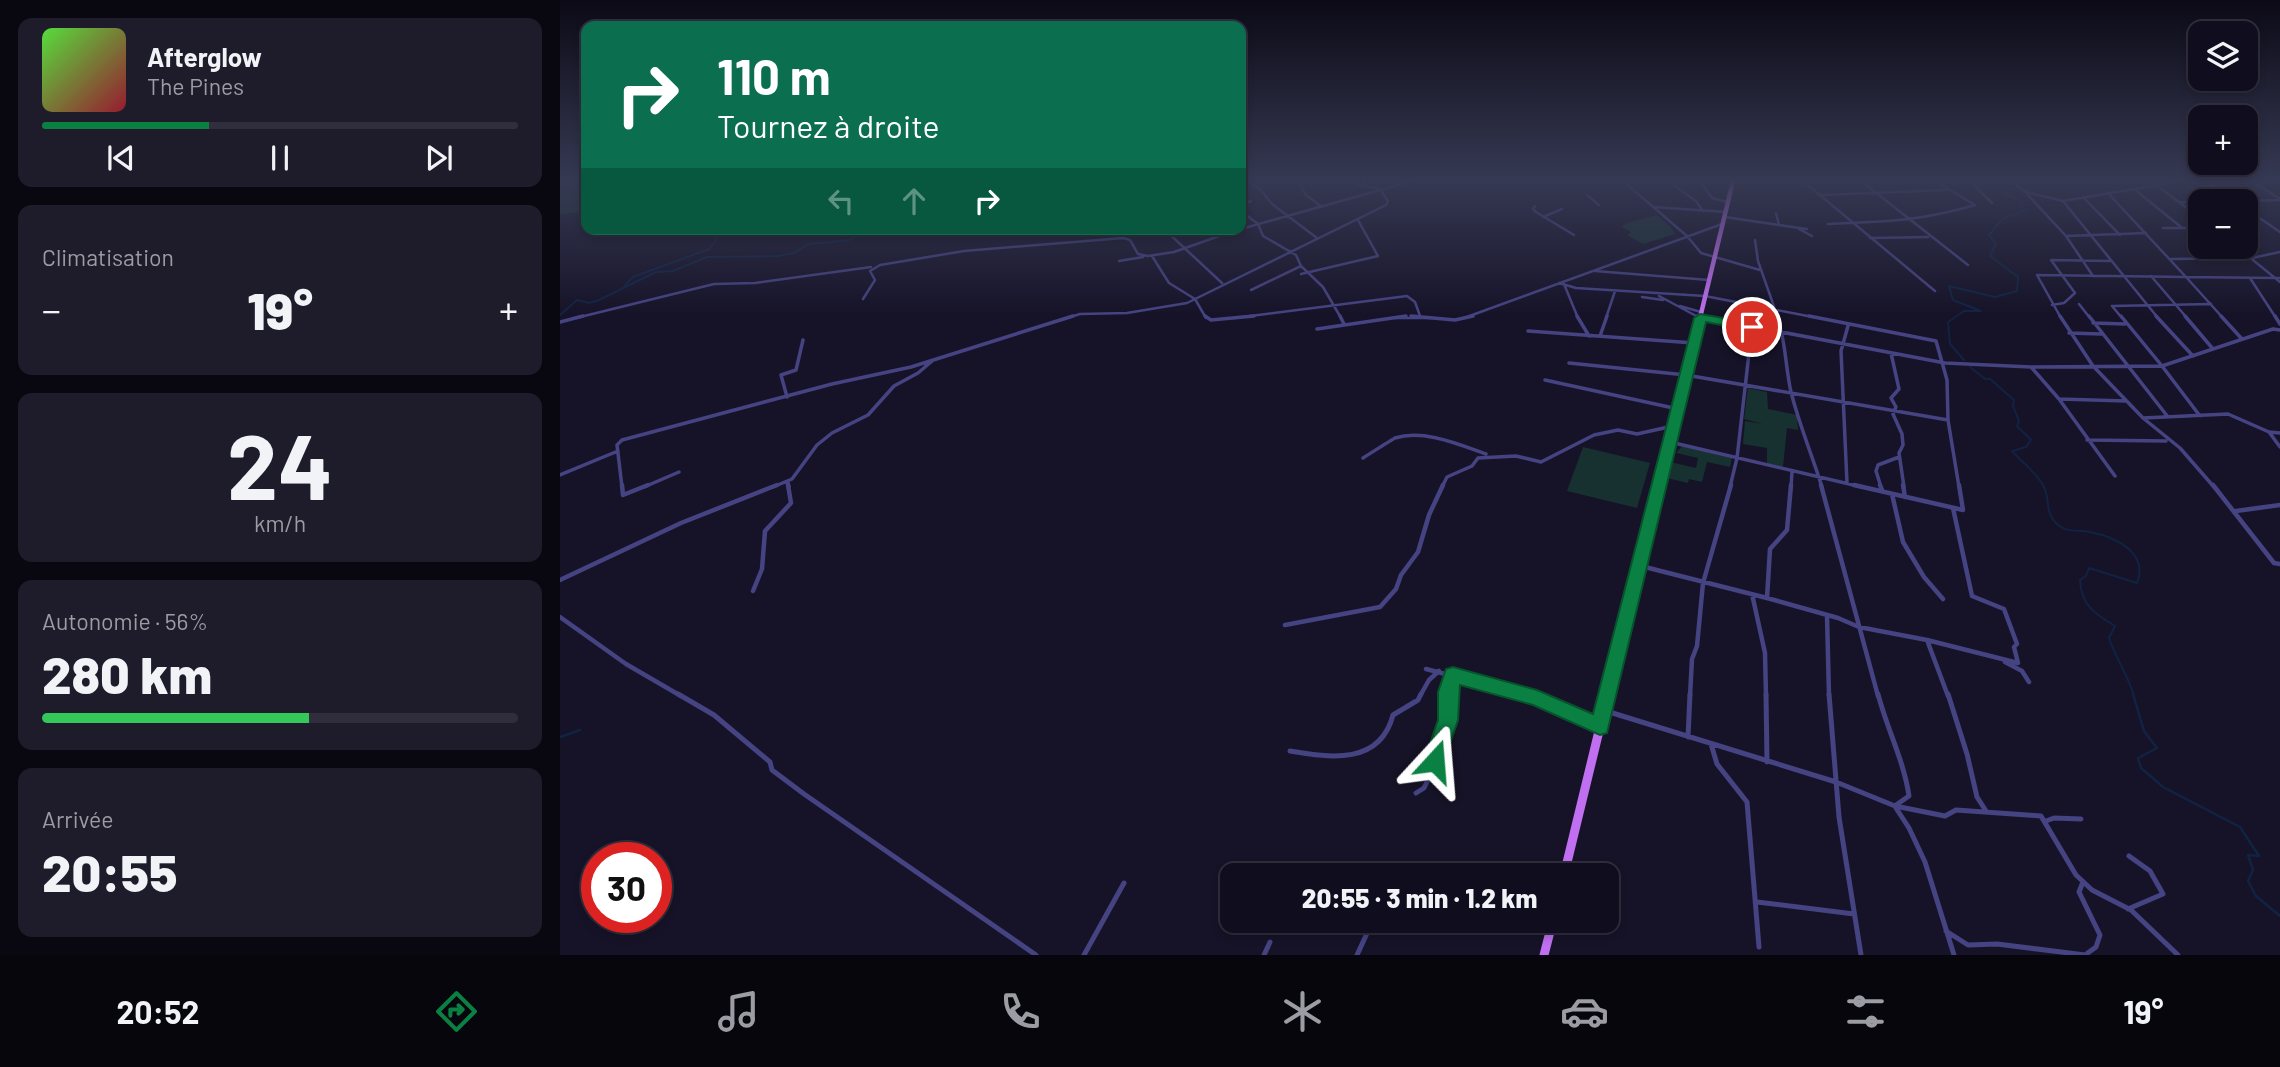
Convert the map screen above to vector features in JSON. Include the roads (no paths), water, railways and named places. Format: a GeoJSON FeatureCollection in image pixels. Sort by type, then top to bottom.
{"type":"FeatureCollection","features":[{"type":"Feature","properties":{"kind":"main road"},"geometry":{"type":"LineString","coordinates":[[1567,863],[1723,226]]}},
{"type":"Feature","properties":{"kind":"main road"},"geometry":{"type":"LineString","coordinates":[[1544,955],[1550,933]]}},
{"type":"Feature","properties":{"kind":"street"},"geometry":{"type":"LineString","coordinates":[[1259,226],[1263,236],[1290,251],[1323,287],[1344,324]]}},
{"type":"Feature","properties":{"kind":"street"},"geometry":{"type":"LineString","coordinates":[[1302,226],[1318,238]]}},
{"type":"Feature","properties":{"kind":"street"},"geometry":{"type":"LineString","coordinates":[[679,472],[623,495],[617,445],[622,440],[934,360],[1080,314],[1127,313],[1195,299],[1346,226]]}},
{"type":"Feature","properties":{"kind":"street"},"geometry":{"type":"LineString","coordinates":[[1301,274],[1378,256],[1362,226]]}},
{"type":"Feature","properties":{"kind":"street"},"geometry":{"type":"LineString","coordinates":[[1558,226],[1574,235]]}},
{"type":"Feature","properties":{"kind":"street"},"geometry":{"type":"LineString","coordinates":[[1674,226],[1701,253],[1762,271]]}},
{"type":"Feature","properties":{"kind":"street"},"geometry":{"type":"LineString","coordinates":[[1317,329],[1420,316],[1455,320],[1474,316],[1687,236],[1708,226]]}},
{"type":"Feature","properties":{"kind":"street"},"geometry":{"type":"LineString","coordinates":[[1783,226],[1807,229]]}},
{"type":"Feature","properties":{"kind":"street"},"geometry":{"type":"LineString","coordinates":[[1856,226],[1935,291]]}},
{"type":"Feature","properties":{"kind":"street"},"geometry":{"type":"LineString","coordinates":[[1915,226],[1968,265]]}},
{"type":"Feature","properties":{"kind":"street"},"geometry":{"type":"LineString","coordinates":[[2056,226],[2093,276]]}},
{"type":"Feature","properties":{"kind":"street"},"geometry":{"type":"LineString","coordinates":[[2083,226],[2146,305],[2193,356]]}},
{"type":"Feature","properties":{"kind":"street"},"geometry":{"type":"LineString","coordinates":[[2111,226],[2120,235]]}},
{"type":"Feature","properties":{"kind":"street"},"geometry":{"type":"LineString","coordinates":[[2139,226],[2242,339]]}},
{"type":"Feature","properties":{"kind":"street"},"geometry":{"type":"LineString","coordinates":[[2163,228],[2188,227]]}},
{"type":"Feature","properties":{"kind":"street"},"geometry":{"type":"LineString","coordinates":[[1798,228],[1812,236]]}},
{"type":"Feature","properties":{"kind":"street"},"geometry":{"type":"LineString","coordinates":[[2066,236],[2146,233]]}},
{"type":"Feature","properties":{"kind":"street"},"geometry":{"type":"LineString","coordinates":[[1170,235],[1187,247],[1222,284]]}},
{"type":"Feature","properties":{"kind":"street"},"geometry":{"type":"LineString","coordinates":[[1119,261],[1152,256],[1222,235]]}},
{"type":"Feature","properties":{"kind":"street"},"geometry":{"type":"LineString","coordinates":[[1870,238],[1930,237]]}},
{"type":"Feature","properties":{"kind":"street"},"geometry":{"type":"LineString","coordinates":[[560,322],[714,284],[755,283],[964,251],[1123,238],[1130,240],[1138,254],[1143,257]]}},
{"type":"Feature","properties":{"kind":"street"},"geometry":{"type":"LineString","coordinates":[[1755,240],[1762,271],[1784,332],[1784,358],[1793,395],[1830,515],[1837,549],[1852,590],[1859,627],[1884,719],[1894,739],[1906,776],[1909,796],[1895,806]]}},
{"type":"Feature","properties":{"kind":"street"},"geometry":{"type":"LineString","coordinates":[[2258,257],[2280,252]]}},
{"type":"Feature","properties":{"kind":"street"},"geometry":{"type":"LineString","coordinates":[[1152,256],[1169,283],[1195,299],[1206,318],[1211,320],[1280,314],[1334,304],[1407,296],[1415,302],[1420,316]]}},
{"type":"Feature","properties":{"kind":"street"},"geometry":{"type":"LineString","coordinates":[[2170,259],[2188,259]]}},
{"type":"Feature","properties":{"kind":"street"},"geometry":{"type":"LineString","coordinates":[[2253,259],[2279,279]]}},
{"type":"Feature","properties":{"kind":"street"},"geometry":{"type":"LineString","coordinates":[[2052,305],[2064,303],[2075,293],[2051,260],[2109,261]]}},
{"type":"Feature","properties":{"kind":"street"},"geometry":{"type":"LineString","coordinates":[[1251,290],[1301,266]]}},
{"type":"Feature","properties":{"kind":"street"},"geometry":{"type":"LineString","coordinates":[[863,299],[874,286],[875,280],[870,271],[873,267]]}},
{"type":"Feature","properties":{"kind":"street"},"geometry":{"type":"LineString","coordinates":[[1593,271],[1709,280]]}},
{"type":"Feature","properties":{"kind":"street"},"geometry":{"type":"LineString","coordinates":[[2279,279],[2037,275],[2069,333],[2093,366],[2167,441],[2182,450],[2236,511],[2274,563],[2280,564]]}},
{"type":"Feature","properties":{"kind":"street"},"geometry":{"type":"LineString","coordinates":[[2151,276],[2213,349]]}},
{"type":"Feature","properties":{"kind":"street"},"geometry":{"type":"LineString","coordinates":[[2250,278],[2280,324]]}},
{"type":"Feature","properties":{"kind":"street"},"geometry":{"type":"LineString","coordinates":[[1561,284],[1576,288],[1658,296],[1701,315],[1752,327],[1956,364],[2031,367],[2162,366],[2273,329],[2280,330]]}},
{"type":"Feature","properties":{"kind":"street"},"geometry":{"type":"LineString","coordinates":[[1561,284],[1590,336]]}},
{"type":"Feature","properties":{"kind":"street"},"geometry":{"type":"LineString","coordinates":[[1600,337],[1615,290]]}},
{"type":"Feature","properties":{"kind":"street"},"geometry":{"type":"LineString","coordinates":[[1642,297],[1705,296],[1936,341],[1945,363],[1950,402],[1948,420],[1963,510],[1670,442]]}},
{"type":"Feature","properties":{"kind":"street"},"geometry":{"type":"LineString","coordinates":[[2079,304],[2168,417]]}},
{"type":"Feature","properties":{"kind":"street"},"geometry":{"type":"LineString","coordinates":[[2200,416],[2112,306],[2210,304]]}},
{"type":"Feature","properties":{"kind":"street"},"geometry":{"type":"LineString","coordinates":[[2093,324],[2125,324]]}},
{"type":"Feature","properties":{"kind":"street"},"geometry":{"type":"LineString","coordinates":[[1847,483],[1841,351],[1848,325]]}},
{"type":"Feature","properties":{"kind":"street"},"geometry":{"type":"LineString","coordinates":[[1689,737],[1692,659],[1697,646],[1703,583],[1737,458],[1752,327]]}},
{"type":"Feature","properties":{"kind":"street"},"geometry":{"type":"LineString","coordinates":[[1528,331],[1694,343]]}},
{"type":"Feature","properties":{"kind":"street"},"geometry":{"type":"LineString","coordinates":[[2069,333],[2101,334]]}},
{"type":"Feature","properties":{"kind":"street"},"geometry":{"type":"LineString","coordinates":[[787,397],[781,375],[796,370],[803,340]]}},
{"type":"Feature","properties":{"kind":"street"},"geometry":{"type":"LineString","coordinates":[[1891,352],[1899,388],[1891,396],[1896,407],[1893,412]]}},
{"type":"Feature","properties":{"kind":"street"},"geometry":{"type":"LineString","coordinates":[[560,580],[681,523],[788,482],[817,445],[832,433],[868,415],[894,386],[918,373],[934,360]]}},
{"type":"Feature","properties":{"kind":"street"},"geometry":{"type":"LineString","coordinates":[[1569,363],[1686,375],[1948,420]]}},
{"type":"Feature","properties":{"kind":"street"},"geometry":{"type":"LineString","coordinates":[[2031,367],[2059,399],[2115,476]]}},
{"type":"Feature","properties":{"kind":"street"},"geometry":{"type":"LineString","coordinates":[[1545,380],[1678,409]]}},
{"type":"Feature","properties":{"kind":"street"},"geometry":{"type":"LineString","coordinates":[[2059,399],[2126,401]]}},
{"type":"Feature","properties":{"kind":"street"},"geometry":{"type":"LineString","coordinates":[[1893,412],[1902,434],[1903,445],[1899,457],[1905,497]]}},
{"type":"Feature","properties":{"kind":"street"},"geometry":{"type":"LineString","coordinates":[[2143,418],[2228,414],[2269,432],[2280,433]]}},
{"type":"Feature","properties":{"kind":"street"},"geometry":{"type":"LineString","coordinates":[[1285,625],[1380,607],[1396,589],[1401,575],[1418,552],[1429,515],[1447,477],[1472,466],[1478,458],[1516,456],[1541,463],[1594,435],[1618,430],[1637,434],[1673,426]]}},
{"type":"Feature","properties":{"kind":"street"},"geometry":{"type":"LineString","coordinates":[[2269,432],[2280,447]]}},
{"type":"Feature","properties":{"kind":"street"},"geometry":{"type":"LineString","coordinates":[[1363,458],[1370,451],[1384,448],[1392,439],[1407,437],[1452,443],[1492,456]]}},
{"type":"Feature","properties":{"kind":"street"},"geometry":{"type":"LineString","coordinates":[[2087,440],[2167,441]]}},
{"type":"Feature","properties":{"kind":"street"},"geometry":{"type":"LineString","coordinates":[[560,475],[618,452]]}},
{"type":"Feature","properties":{"kind":"street"},"geometry":{"type":"LineString","coordinates":[[1882,492],[1876,471],[1878,464],[1899,457]]}},
{"type":"Feature","properties":{"kind":"street"},"geometry":{"type":"LineString","coordinates":[[1767,598],[1770,549],[1787,530],[1791,472]]}},
{"type":"Feature","properties":{"kind":"street"},"geometry":{"type":"LineString","coordinates":[[753,591],[762,569],[765,531],[791,503],[788,482]]}},
{"type":"Feature","properties":{"kind":"street"},"geometry":{"type":"LineString","coordinates":[[1892,494],[1903,542],[1924,577],[1943,599]]}},
{"type":"Feature","properties":{"kind":"street"},"geometry":{"type":"LineString","coordinates":[[2236,511],[2280,505]]}},
{"type":"Feature","properties":{"kind":"street"},"geometry":{"type":"LineString","coordinates":[[1639,565],[1767,598],[1859,627],[1927,639],[2018,663],[2014,647],[2017,644],[2004,609],[1972,596],[1953,508]]}},
{"type":"Feature","properties":{"kind":"street"},"geometry":{"type":"LineString","coordinates":[[1752,594],[1765,653],[1767,762]]}},
{"type":"Feature","properties":{"kind":"street"},"geometry":{"type":"LineString","coordinates":[[1827,615],[1831,732],[1843,858],[1861,955]]}},
{"type":"Feature","properties":{"kind":"street"},"geometry":{"type":"LineString","coordinates":[[560,617],[626,664],[714,715],[770,762],[772,770],[841,822],[960,900],[1036,955]]}},
{"type":"Feature","properties":{"kind":"street"},"geometry":{"type":"LineString","coordinates":[[1927,639],[1952,704],[1978,808]]}},
{"type":"Feature","properties":{"kind":"street"},"geometry":{"type":"LineString","coordinates":[[1999,659],[2022,671],[2029,682]]}},
{"type":"Feature","properties":{"kind":"street"},"geometry":{"type":"LineString","coordinates":[[1426,669],[1537,698],[1600,726]]}},
{"type":"Feature","properties":{"kind":"street"},"geometry":{"type":"LineString","coordinates":[[1290,751],[1328,755],[1364,753],[1387,733],[1393,715],[1419,700],[1429,680],[1438,671]]}},
{"type":"Feature","properties":{"kind":"street"},"geometry":{"type":"LineString","coordinates":[[1416,793],[1424,788],[1435,766],[1437,751],[1448,720],[1448,692],[1453,675]]}},
{"type":"Feature","properties":{"kind":"street"},"geometry":{"type":"LineString","coordinates":[[1604,710],[1836,782],[1895,806],[1945,816],[1956,810],[1978,808],[2041,816],[2076,875],[2092,890],[2128,909],[2178,955]]}},
{"type":"Feature","properties":{"kind":"street"},"geometry":{"type":"LineString","coordinates":[[1711,744],[1717,764],[1747,802],[1759,947]]}},
{"type":"Feature","properties":{"kind":"street"},"geometry":{"type":"LineString","coordinates":[[1895,806],[1912,834],[1938,898],[1954,955]]}},
{"type":"Feature","properties":{"kind":"street"},"geometry":{"type":"LineString","coordinates":[[2046,821],[2054,818],[2081,819]]}},
{"type":"Feature","properties":{"kind":"street"},"geometry":{"type":"LineString","coordinates":[[2128,909],[2163,894],[2161,885],[2140,860],[2129,856]]}},
{"type":"Feature","properties":{"kind":"street"},"geometry":{"type":"LineString","coordinates":[[1946,931],[1968,944],[1997,944],[2085,955],[2096,947],[2100,935],[2079,892],[2083,882]]}},
{"type":"Feature","properties":{"kind":"street"},"geometry":{"type":"LineString","coordinates":[[1084,955],[1124,883]]}},
{"type":"Feature","properties":{"kind":"street"},"geometry":{"type":"LineString","coordinates":[[1757,902],[1854,914]]}},
{"type":"Feature","properties":{"kind":"street"},"geometry":{"type":"LineString","coordinates":[[1357,955],[1367,933]]}},
{"type":"Feature","properties":{"kind":"street"},"geometry":{"type":"LineString","coordinates":[[1264,955],[1270,942]]}},
{"type":"Feature","properties":{"kind":"waterway"},"geometry":{"type":"LineString","coordinates":[[1964,360],[1950,344],[1948,322],[1964,311],[1981,311],[1953,300],[1949,286],[1995,297],[2017,291],[2018,277],[1990,256],[1996,244],[1989,235],[1997,226]]}},
{"type":"Feature","properties":{"kind":"waterway"},"geometry":{"type":"LineString","coordinates":[[625,285],[633,277],[709,249],[716,240],[712,235]]}},
{"type":"Feature","properties":{"kind":"waterway"},"geometry":{"type":"LineString","coordinates":[[560,315],[577,300],[589,303],[599,300],[656,272],[673,271],[707,257],[778,256],[794,253],[808,244],[850,240],[858,235]]}},
{"type":"Feature","properties":{"kind":"waterway"},"geometry":{"type":"LineString","coordinates":[[1970,367],[1985,379],[1990,379],[2014,400],[2013,406],[2019,421],[2017,426],[2031,440],[2026,447],[2012,451],[2041,482],[2055,522],[2067,530],[2100,534],[2119,542],[2128,548],[2138,563],[2137,583],[2089,568],[2086,576],[2080,580],[2083,596],[2090,608],[2115,626],[2109,638],[2134,696]]}},
{"type":"Feature","properties":{"kind":"waterway"},"geometry":{"type":"LineString","coordinates":[[2133,694],[2144,731],[2157,748],[2138,758],[2141,768],[2163,787],[2240,827],[2259,856],[2248,855],[2253,870],[2248,881],[2256,896],[2280,916]]}},
{"type":"Feature","properties":{"kind":"waterway"},"geometry":{"type":"LineString","coordinates":[[560,737],[580,730]]}}]}
